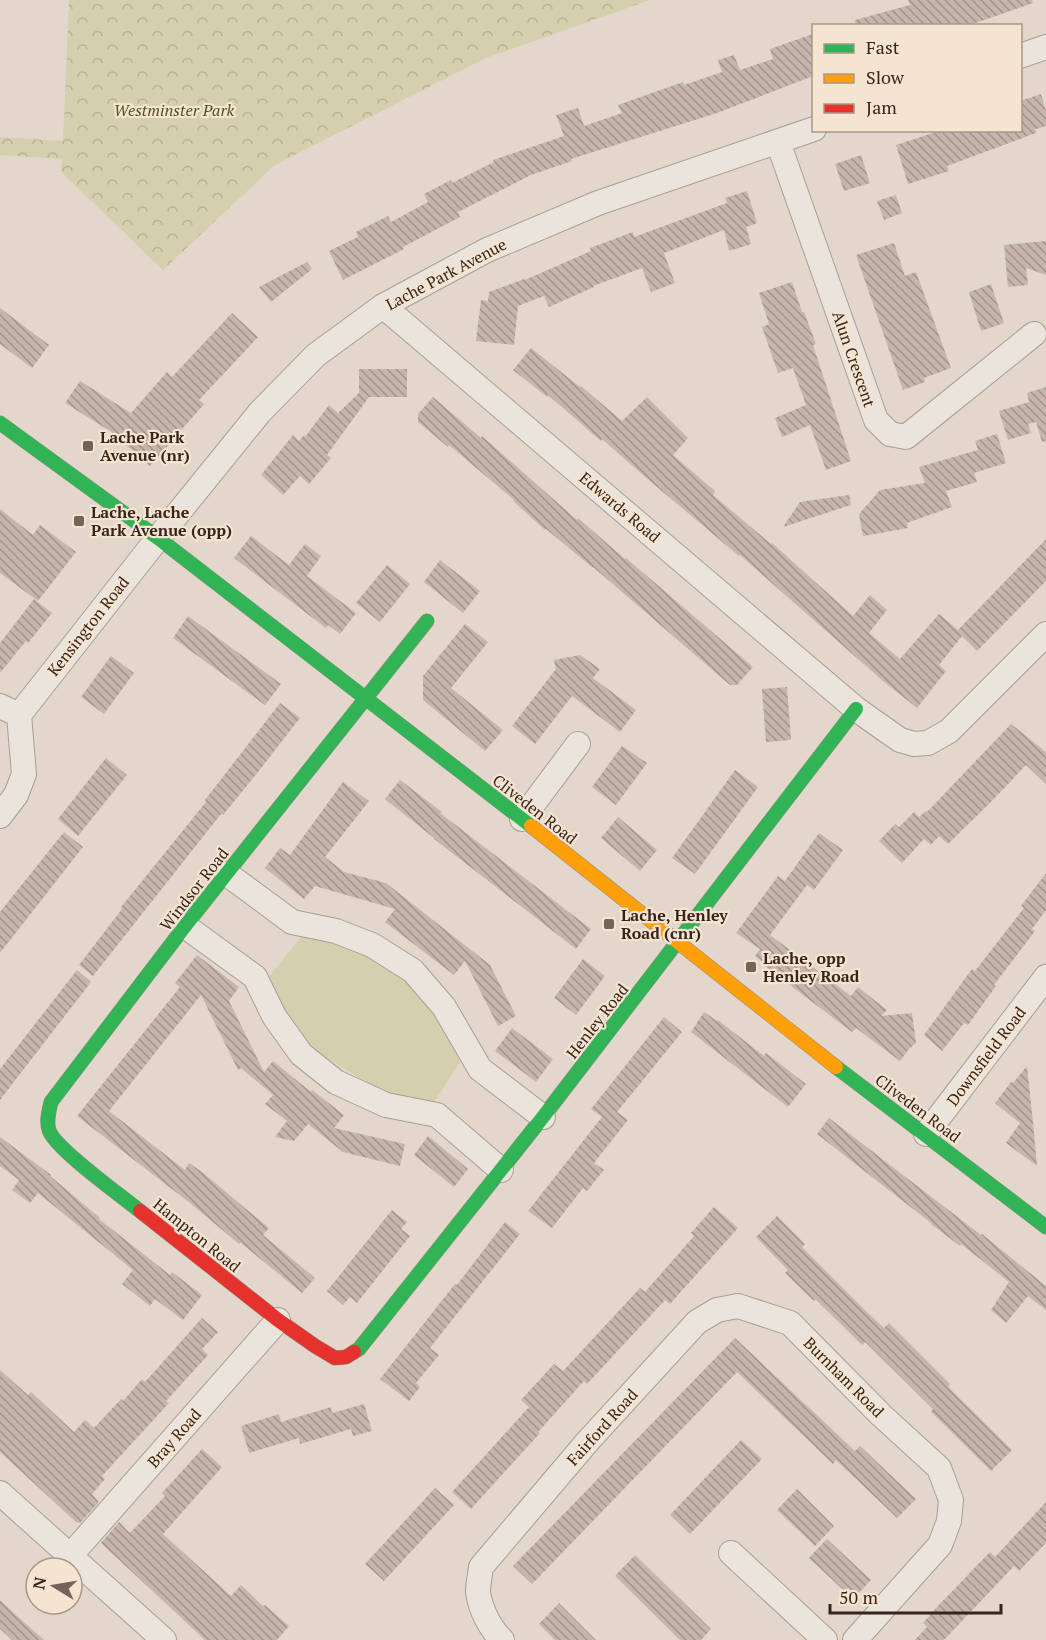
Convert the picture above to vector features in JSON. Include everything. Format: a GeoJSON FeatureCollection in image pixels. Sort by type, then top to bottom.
{"type":"FeatureCollection","features":[{"type":"Feature","properties":{"kind":"street"},"geometry":{"type":"LineString","coordinates":[[1022,55],[1046,47]]}},
{"type":"Feature","properties":{"kind":"street","name":"Lache Park Avenue"},"geometry":{"type":"LineString","coordinates":[[158,538],[260,412],[316,355],[384,306],[488,250],[598,203],[812,129]]}},
{"type":"Feature","properties":{"kind":"street","name":"Alun Crescent"},"geometry":{"type":"LineString","coordinates":[[778,142],[876,420],[890,435],[906,437],[1034,334]]}},
{"type":"Feature","properties":{"kind":"street","name":"Edwards Road"},"geometry":{"type":"LineString","coordinates":[[384,306],[856,708],[900,740],[914,744],[928,743],[949,731],[1046,634]]}},
{"type":"Feature","properties":{"kind":"street","name":"Cliveden Road"},"geometry":{"type":"LineString","coordinates":[[0,423],[158,538],[522,819],[835,1066],[1046,1227]]}},
{"type":"Feature","properties":{"kind":"street","name":"Kensington Road"},"geometry":{"type":"LineString","coordinates":[[10,710],[158,538]]}},
{"type":"Feature","properties":{"kind":"street","name":"Windsor Road"},"geometry":{"type":"LineString","coordinates":[[51,1102],[185,926],[427,621]]}},
{"type":"Feature","properties":{"kind":"street","name":"Henley Road"},"geometry":{"type":"LineString","coordinates":[[359,1349],[678,943],[856,708]]}},
{"type":"Feature","properties":{"kind":"street"},"geometry":{"type":"LineString","coordinates":[[0,816],[16,795],[24,774],[10,710]]}},
{"type":"Feature","properties":{"kind":"street"},"geometry":{"type":"LineString","coordinates":[[522,819],[578,744]]}},
{"type":"Feature","properties":{"kind":"street"},"geometry":{"type":"LineString","coordinates":[[227,874],[292,922],[336,931],[372,945],[413,971],[444,1007],[480,1069],[543,1117]]}},
{"type":"Feature","properties":{"kind":"street"},"geometry":{"type":"LineString","coordinates":[[185,926],[255,978],[274,1016],[301,1053],[336,1082],[387,1105],[436,1115],[501,1170]]}},
{"type":"Feature","properties":{"kind":"street","name":"Downsfield Road"},"geometry":{"type":"LineString","coordinates":[[926,1134],[1046,977]]}},
{"type":"Feature","properties":{"kind":"street","name":"Hampton Road"},"geometry":{"type":"LineString","coordinates":[[51,1102],[46,1125],[52,1138],[70,1155],[278,1320],[315,1346],[335,1358],[346,1357],[359,1349]]}},
{"type":"Feature","properties":{"kind":"street","name":"Burnham Road"},"geometry":{"type":"LineString","coordinates":[[738,1306],[790,1323],[881,1415],[939,1468],[951,1500],[949,1521],[940,1545],[855,1640]]}},
{"type":"Feature","properties":{"kind":"street","name":"Fairford Road"},"geometry":{"type":"LineString","coordinates":[[502,1640],[496,1634],[484,1612],[478,1591],[481,1567],[588,1441],[697,1322],[717,1310],[738,1306]]}},
{"type":"Feature","properties":{"kind":"street","name":"Bray Road"},"geometry":{"type":"LineString","coordinates":[[70,1556],[278,1320]]}},
{"type":"Feature","properties":{"kind":"street"},"geometry":{"type":"LineString","coordinates":[[0,1493],[70,1556]]}},
{"type":"Feature","properties":{"kind":"street"},"geometry":{"type":"LineString","coordinates":[[730,1553],[825,1640]]}},
{"type":"Feature","properties":{"kind":"street"},"geometry":{"type":"LineString","coordinates":[[84,1569],[164,1640]]}},
{"type":"Feature","properties":{"kind":"green space","name":"Westminster Park"},"geometry":{"type":"Polygon","coordinates":[[[69,0],[650,0],[486,58],[275,165],[163,270],[61,172],[62,159],[0,155],[0,137],[63,141],[69,0]]]}},
{"type":"Feature","properties":{"kind":"green space"},"geometry":{"type":"Polygon","coordinates":[[[302,936],[324,938],[356,950],[397,972],[436,1013],[460,1062],[434,1102],[382,1092],[316,1051],[301,1035],[285,1012],[268,978],[302,936]]]}},
{"type":"Feature","properties":{"kind":"building"},"geometry":{"type":"Polygon","coordinates":[[[908,0],[1032,0],[1033,3],[973,24],[856,24],[855,20],[910,5],[908,0]]]}},
{"type":"Feature","properties":{"kind":"building"},"geometry":{"type":"Polygon","coordinates":[[[812,34],[812,76],[717,113],[571,159],[572,161],[531,175],[458,212],[460,217],[343,280],[329,251],[358,237],[356,232],[388,216],[391,222],[428,202],[424,194],[451,180],[452,183],[494,162],[493,160],[564,136],[556,115],[578,108],[584,126],[622,113],[618,105],[683,82],[684,85],[722,72],[718,60],[734,55],[740,70],[773,59],[770,49],[812,34]]]}},
{"type":"Feature","properties":{"kind":"building"},"geometry":{"type":"Polygon","coordinates":[[[1041,94],[1046,111],[1046,126],[1033,130],[1036,130],[1036,133],[947,166],[949,171],[908,184],[896,145],[936,132],[1022,132],[1022,100],[1041,94]]]}},
{"type":"Feature","properties":{"kind":"building"},"geometry":{"type":"Polygon","coordinates":[[[861,155],[870,183],[844,191],[835,164],[861,155]]]}},
{"type":"Feature","properties":{"kind":"building"},"geometry":{"type":"Polygon","coordinates":[[[747,191],[757,223],[746,227],[751,244],[729,251],[724,230],[664,253],[675,283],[651,292],[642,268],[593,286],[549,307],[544,296],[518,306],[514,345],[476,341],[481,300],[488,301],[489,292],[525,280],[591,251],[590,248],[633,232],[634,237],[727,203],[725,198],[747,191]]]}},
{"type":"Feature","properties":{"kind":"building"},"geometry":{"type":"Polygon","coordinates":[[[896,195],[902,213],[884,220],[877,201],[896,195]]]}},
{"type":"Feature","properties":{"kind":"building"},"geometry":{"type":"Polygon","coordinates":[[[1046,241],[1046,275],[1026,268],[1028,285],[1008,287],[1004,245],[1046,241]]]}},
{"type":"Feature","properties":{"kind":"building"},"geometry":{"type":"Polygon","coordinates":[[[894,243],[905,276],[916,272],[951,368],[924,378],[925,382],[903,390],[856,255],[894,243]]]}},
{"type":"Feature","properties":{"kind":"building"},"geometry":{"type":"Polygon","coordinates":[[[307,262],[312,269],[271,302],[259,287],[307,262]]]}},
{"type":"Feature","properties":{"kind":"building"},"geometry":{"type":"Polygon","coordinates":[[[792,282],[816,344],[813,345],[851,461],[826,470],[810,425],[782,437],[775,418],[806,405],[793,368],[778,373],[762,327],[769,324],[759,293],[792,282]]]}},
{"type":"Feature","properties":{"kind":"building"},"geometry":{"type":"Polygon","coordinates":[[[991,284],[1004,323],[981,331],[969,292],[991,284]]]}},
{"type":"Feature","properties":{"kind":"building"},"geometry":{"type":"Polygon","coordinates":[[[0,308],[49,345],[32,368],[0,344],[0,308]]]}},
{"type":"Feature","properties":{"kind":"building"},"geometry":{"type":"Polygon","coordinates":[[[232,313],[258,337],[199,400],[204,404],[150,466],[110,431],[65,403],[80,381],[131,413],[167,372],[172,377],[232,313]]]}},
{"type":"Feature","properties":{"kind":"building"},"geometry":{"type":"Polygon","coordinates":[[[531,348],[622,421],[647,397],[688,438],[673,455],[715,491],[713,495],[772,543],[853,616],[870,595],[887,610],[869,633],[900,659],[939,614],[958,630],[1046,539],[1046,581],[977,651],[962,636],[939,665],[946,671],[917,708],[602,439],[601,441],[548,395],[547,397],[513,370],[531,348]]]}},
{"type":"Feature","properties":{"kind":"building"},"geometry":{"type":"Polygon","coordinates":[[[359,369],[407,369],[407,397],[369,397],[327,455],[331,458],[309,484],[300,476],[283,495],[261,475],[293,435],[299,441],[304,435],[305,437],[329,405],[338,413],[359,393],[359,369]]]}},
{"type":"Feature","properties":{"kind":"building"},"geometry":{"type":"Polygon","coordinates":[[[1046,387],[1046,441],[1042,442],[1036,422],[1028,424],[1031,433],[1008,440],[999,411],[1029,402],[1027,393],[1046,387]]]}},
{"type":"Feature","properties":{"kind":"building"},"geometry":{"type":"Polygon","coordinates":[[[433,397],[753,667],[737,685],[730,685],[593,567],[545,530],[514,500],[449,445],[448,447],[418,422],[418,414],[433,397]]]}},
{"type":"Feature","properties":{"kind":"building"},"geometry":{"type":"Polygon","coordinates":[[[997,434],[1006,463],[974,473],[977,482],[946,491],[952,507],[907,523],[908,528],[863,536],[859,514],[880,490],[925,483],[919,467],[978,450],[975,441],[997,434]]]}},
{"type":"Feature","properties":{"kind":"building"},"geometry":{"type":"Polygon","coordinates":[[[849,495],[851,505],[783,527],[800,502],[849,495]]]}},
{"type":"Feature","properties":{"kind":"building"},"geometry":{"type":"Polygon","coordinates":[[[0,509],[33,535],[40,525],[76,552],[38,601],[0,573],[0,509]]]}},
{"type":"Feature","properties":{"kind":"building"},"geometry":{"type":"Polygon","coordinates":[[[251,536],[289,565],[305,544],[321,556],[307,576],[356,613],[340,634],[328,625],[326,628],[234,558],[251,536]]]}},
{"type":"Feature","properties":{"kind":"building"},"geometry":{"type":"Polygon","coordinates":[[[440,560],[480,591],[463,613],[424,582],[440,560]]]}},
{"type":"Feature","properties":{"kind":"building"},"geometry":{"type":"Polygon","coordinates":[[[387,565],[410,584],[380,622],[356,603],[387,565]]]}},
{"type":"Feature","properties":{"kind":"building"},"geometry":{"type":"Polygon","coordinates":[[[34,599],[52,613],[0,673],[0,643],[34,599]]]}},
{"type":"Feature","properties":{"kind":"building"},"geometry":{"type":"Polygon","coordinates":[[[188,616],[281,684],[265,705],[173,638],[188,616]]]}},
{"type":"Feature","properties":{"kind":"building"},"geometry":{"type":"Polygon","coordinates":[[[465,624],[488,642],[451,688],[503,730],[485,751],[423,700],[423,676],[465,624]]]}},
{"type":"Feature","properties":{"kind":"building"},"geometry":{"type":"Polygon","coordinates":[[[580,655],[600,669],[593,678],[636,710],[620,732],[572,696],[535,744],[512,726],[556,669],[554,660],[580,655]]]}},
{"type":"Feature","properties":{"kind":"building"},"geometry":{"type":"Polygon","coordinates":[[[111,656],[134,673],[104,714],[81,697],[111,656]]]}},
{"type":"Feature","properties":{"kind":"building"},"geometry":{"type":"Polygon","coordinates":[[[787,687],[791,740],[766,742],[762,689],[787,687]]]}},
{"type":"Feature","properties":{"kind":"building"},"geometry":{"type":"Polygon","coordinates":[[[280,703],[300,718],[93,976],[79,965],[122,909],[121,907],[206,802],[205,800],[280,703]]]}},
{"type":"Feature","properties":{"kind":"building"},"geometry":{"type":"Polygon","coordinates":[[[1011,724],[1046,752],[1046,784],[1026,765],[948,844],[939,836],[931,845],[924,839],[902,863],[879,841],[895,824],[899,827],[914,812],[919,817],[927,812],[1011,724]]]}},
{"type":"Feature","properties":{"kind":"building"},"geometry":{"type":"Polygon","coordinates":[[[622,746],[647,763],[616,805],[592,787],[622,746]]]}},
{"type":"Feature","properties":{"kind":"building"},"geometry":{"type":"Polygon","coordinates":[[[106,758],[127,775],[78,836],[58,819],[106,758]]]}},
{"type":"Feature","properties":{"kind":"building"},"geometry":{"type":"Polygon","coordinates":[[[735,770],[758,787],[695,874],[672,858],[735,770]]]}},
{"type":"Feature","properties":{"kind":"building"},"geometry":{"type":"Polygon","coordinates":[[[400,780],[591,929],[576,949],[385,799],[400,780]]]}},
{"type":"Feature","properties":{"kind":"building"},"geometry":{"type":"Polygon","coordinates":[[[343,782],[369,801],[325,857],[344,872],[386,883],[490,965],[516,1016],[498,1026],[465,961],[454,975],[385,922],[395,909],[315,886],[304,899],[265,868],[280,848],[290,855],[343,782]]]}},
{"type":"Feature","properties":{"kind":"building"},"geometry":{"type":"Polygon","coordinates":[[[618,817],[657,850],[640,871],[601,838],[618,817]]]}},
{"type":"Feature","properties":{"kind":"building"},"geometry":{"type":"Polygon","coordinates":[[[64,832],[83,847],[0,953],[0,912],[64,832]]]}},
{"type":"Feature","properties":{"kind":"building"},"geometry":{"type":"Polygon","coordinates":[[[819,833],[843,850],[814,890],[807,885],[770,935],[851,996],[858,987],[887,1010],[881,1016],[912,1013],[916,1043],[900,1061],[856,1028],[852,1032],[766,967],[767,965],[755,956],[760,949],[736,933],[778,876],[785,881],[819,833]]]}},
{"type":"Feature","properties":{"kind":"building"},"geometry":{"type":"Polygon","coordinates":[[[1046,873],[1046,910],[1032,929],[1035,931],[994,985],[996,986],[968,1025],[964,1023],[942,1051],[924,1035],[972,969],[975,971],[1024,908],[1021,906],[1046,873]]]}},
{"type":"Feature","properties":{"kind":"building"},"geometry":{"type":"Polygon","coordinates":[[[197,955],[239,987],[229,1001],[264,1072],[273,1061],[344,1115],[334,1128],[405,1144],[400,1166],[343,1152],[308,1124],[294,1141],[275,1137],[287,1121],[265,1104],[273,1095],[241,1068],[238,1070],[201,995],[109,1111],[185,1170],[189,1163],[202,1172],[269,1228],[263,1235],[315,1278],[302,1293],[77,1116],[180,987],[175,983],[197,955]]]}},
{"type":"Feature","properties":{"kind":"building"},"geometry":{"type":"Polygon","coordinates":[[[583,959],[605,976],[576,1015],[554,998],[583,959]]]}},
{"type":"Feature","properties":{"kind":"building"},"geometry":{"type":"Polygon","coordinates":[[[77,970],[91,982],[0,1100],[0,1069],[77,970]]]}},
{"type":"Feature","properties":{"kind":"building"},"geometry":{"type":"Polygon","coordinates":[[[704,1012],[718,1020],[764,1056],[766,1053],[806,1084],[788,1107],[691,1032],[704,1012]]]}},
{"type":"Feature","properties":{"kind":"building"},"geometry":{"type":"Polygon","coordinates":[[[664,1017],[682,1032],[617,1112],[628,1120],[594,1163],[604,1170],[587,1191],[583,1188],[552,1228],[528,1211],[602,1117],[591,1109],[664,1017]]]}},
{"type":"Feature","properties":{"kind":"building"},"geometry":{"type":"Polygon","coordinates":[[[512,1028],[553,1059],[536,1082],[495,1051],[512,1028]]]}},
{"type":"Feature","properties":{"kind":"building"},"geometry":{"type":"Polygon","coordinates":[[[1027,1066],[1037,1166],[1006,1143],[1020,1123],[995,1103],[1027,1066]]]}},
{"type":"Feature","properties":{"kind":"building"},"geometry":{"type":"Polygon","coordinates":[[[829,1118],[982,1234],[1046,1286],[1046,1310],[1028,1296],[1006,1323],[991,1310],[1009,1282],[817,1134],[829,1118]]]}},
{"type":"Feature","properties":{"kind":"building"},"geometry":{"type":"Polygon","coordinates":[[[428,1136],[468,1169],[454,1187],[414,1155],[428,1136]]]}},
{"type":"Feature","properties":{"kind":"building"},"geometry":{"type":"Polygon","coordinates":[[[0,1137],[51,1175],[99,1219],[170,1275],[172,1272],[202,1295],[183,1320],[155,1299],[150,1306],[122,1284],[133,1270],[38,1193],[30,1203],[12,1190],[19,1180],[0,1166],[0,1137]]]}},
{"type":"Feature","properties":{"kind":"building"},"geometry":{"type":"Polygon","coordinates":[[[714,1207],[738,1228],[670,1304],[665,1300],[587,1384],[584,1381],[471,1509],[452,1492],[529,1407],[521,1400],[554,1364],[563,1371],[640,1288],[645,1292],[694,1236],[691,1233],[714,1207]]]}},
{"type":"Feature","properties":{"kind":"building"},"geometry":{"type":"Polygon","coordinates":[[[392,1210],[407,1222],[401,1229],[410,1236],[357,1303],[350,1297],[343,1305],[327,1291],[392,1210]]]}},
{"type":"Feature","properties":{"kind":"building"},"geometry":{"type":"Polygon","coordinates":[[[777,1216],[805,1244],[802,1247],[867,1312],[884,1328],[889,1323],[950,1384],[948,1387],[1012,1450],[991,1471],[931,1412],[933,1409],[865,1342],[862,1345],[785,1273],[788,1270],[756,1237],[777,1216]]]}},
{"type":"Feature","properties":{"kind":"building"},"geometry":{"type":"Polygon","coordinates":[[[505,1222],[520,1234],[430,1348],[439,1355],[416,1383],[420,1387],[409,1401],[380,1379],[505,1222]]]}},
{"type":"Feature","properties":{"kind":"building"},"geometry":{"type":"Polygon","coordinates":[[[202,1318],[218,1332],[202,1349],[208,1355],[166,1401],[169,1403],[102,1476],[105,1479],[92,1494],[98,1503],[80,1523],[77,1523],[0,1452],[0,1370],[28,1395],[31,1392],[74,1432],[85,1420],[94,1428],[121,1399],[123,1401],[142,1379],[145,1382],[202,1318]]]}},
{"type":"Feature","properties":{"kind":"building"},"geometry":{"type":"Polygon","coordinates":[[[735,1338],[855,1451],[860,1446],[916,1499],[897,1518],[836,1460],[833,1464],[737,1372],[532,1584],[513,1566],[735,1338]]]}},
{"type":"Feature","properties":{"kind":"building"},"geometry":{"type":"Polygon","coordinates":[[[364,1404],[372,1431],[353,1436],[351,1429],[300,1444],[299,1438],[249,1453],[241,1426],[279,1414],[281,1422],[331,1407],[332,1413],[364,1404]]]}},
{"type":"Feature","properties":{"kind":"building"},"geometry":{"type":"Polygon","coordinates":[[[741,1440],[762,1459],[690,1534],[670,1515],[741,1440]]]}},
{"type":"Feature","properties":{"kind":"building"},"geometry":{"type":"Polygon","coordinates":[[[202,1449],[222,1467],[163,1534],[231,1596],[241,1585],[289,1626],[277,1640],[205,1640],[101,1543],[119,1522],[130,1533],[165,1496],[162,1493],[202,1449]]]}},
{"type":"Feature","properties":{"kind":"building"},"geometry":{"type":"Polygon","coordinates":[[[435,1488],[454,1505],[384,1581],[365,1564],[435,1488]]]}},
{"type":"Feature","properties":{"kind":"building"},"geometry":{"type":"Polygon","coordinates":[[[797,1489],[834,1526],[815,1546],[777,1510],[797,1489]]]}},
{"type":"Feature","properties":{"kind":"building"},"geometry":{"type":"Polygon","coordinates":[[[1046,1502],[1046,1543],[1019,1571],[1014,1566],[944,1640],[915,1640],[927,1627],[923,1623],[936,1608],[990,1552],[995,1557],[1046,1502]]]}},
{"type":"Feature","properties":{"kind":"building"},"geometry":{"type":"Polygon","coordinates":[[[827,1539],[871,1580],[853,1599],[809,1558],[827,1539]]]}},
{"type":"Feature","properties":{"kind":"building"},"geometry":{"type":"Polygon","coordinates":[[[635,1555],[711,1629],[701,1640],[680,1640],[615,1576],[635,1555]]]}},
{"type":"Feature","properties":{"kind":"building"},"geometry":{"type":"Polygon","coordinates":[[[0,1600],[44,1640],[12,1640],[0,1629],[0,1600]]]}},
{"type":"Feature","properties":{"kind":"building"},"geometry":{"type":"Polygon","coordinates":[[[559,1603],[596,1640],[555,1640],[539,1624],[559,1603]]]}},
{"type":"Feature","properties":{"kind":"traffic: fast"},"geometry":{"type":"LineString","coordinates":[[0,423],[158,538],[531,826]]}},
{"type":"Feature","properties":{"kind":"traffic: fast"},"geometry":{"type":"LineString","coordinates":[[140,1211],[76,1160],[54,1138],[48,1123],[51,1102],[185,926],[427,621]]}},
{"type":"Feature","properties":{"kind":"traffic: fast"},"geometry":{"type":"LineString","coordinates":[[354,1352],[359,1349],[543,1117],[856,709]]}},
{"type":"Feature","properties":{"kind":"traffic: fast"},"geometry":{"type":"LineString","coordinates":[[836,1067],[1046,1227]]}},
{"type":"Feature","properties":{"kind":"traffic: slow"},"geometry":{"type":"LineString","coordinates":[[531,826],[836,1067]]}},
{"type":"Feature","properties":{"kind":"traffic: jam"},"geometry":{"type":"LineString","coordinates":[[140,1211],[278,1320],[315,1346],[335,1358],[346,1357],[354,1352]]}},
{"type":"Feature","properties":{"kind":"place","name":"Lache Park Avenue (nr)"},"geometry":{"type":"Point","coordinates":[88,446]}},
{"type":"Feature","properties":{"kind":"place","name":"Lache, Lache Park Avenue (opp)"},"geometry":{"type":"Point","coordinates":[79,521]}},
{"type":"Feature","properties":{"kind":"place","name":"Lache, Henley Road (cnr)"},"geometry":{"type":"Point","coordinates":[609,924]}},
{"type":"Feature","properties":{"kind":"place","name":"Lache, opp Henley Road"},"geometry":{"type":"Point","coordinates":[751,967]}}]}
